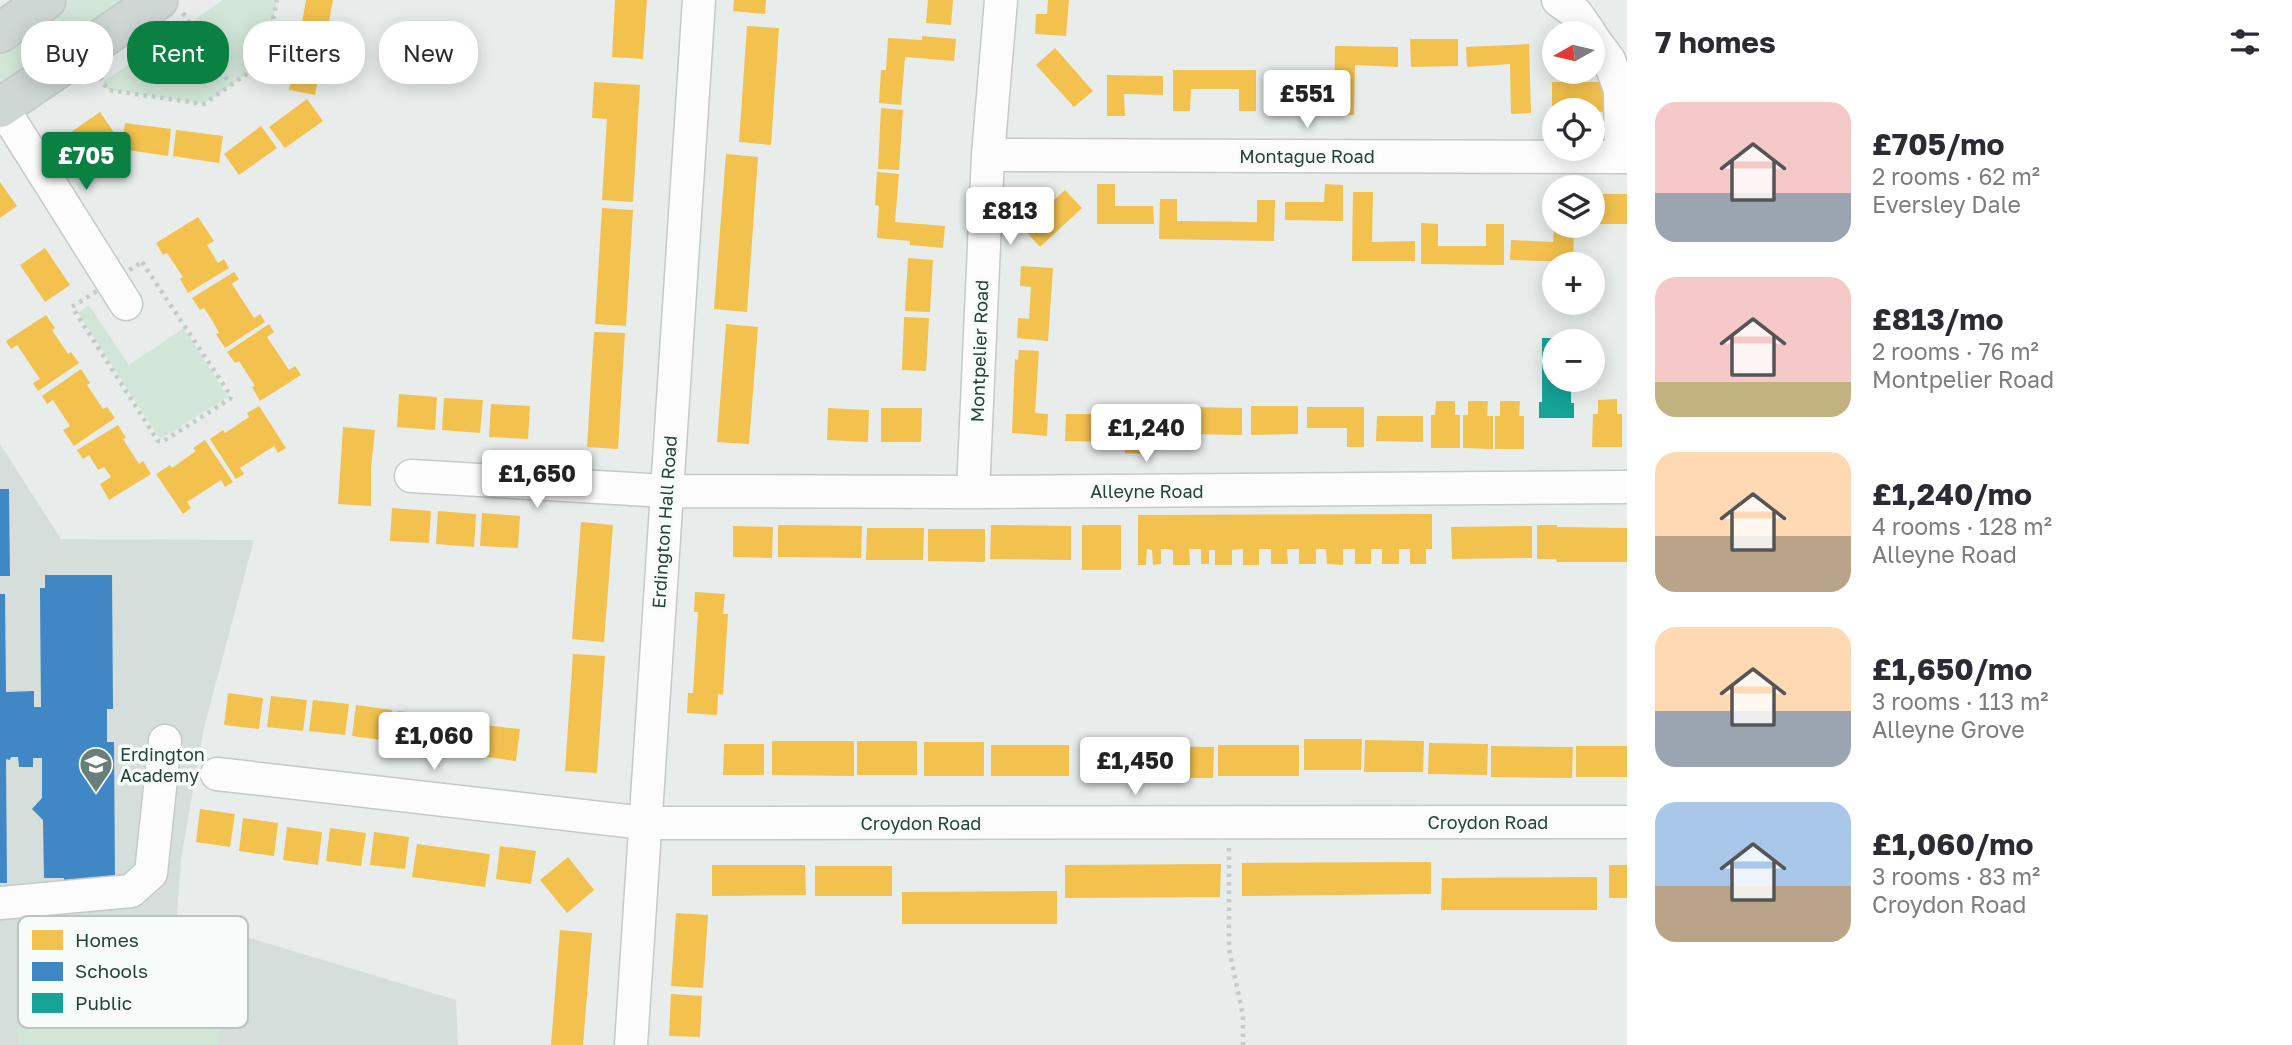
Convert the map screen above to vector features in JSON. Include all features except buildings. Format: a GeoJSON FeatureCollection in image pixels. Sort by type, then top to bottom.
{"type":"FeatureCollection","features":[{"type":"Feature","properties":{"kind":"main road"},"geometry":{"type":"LineString","coordinates":[[0,33],[46,0]]}},
{"type":"Feature","properties":{"kind":"main road"},"geometry":{"type":"LineString","coordinates":[[113,36],[170,6]]}},
{"type":"Feature","properties":{"kind":"main road"},"geometry":{"type":"LineString","coordinates":[[1,108],[37,84]]}},
{"type":"Feature","properties":{"kind":"street","name":"Erdington Hall Road"},"geometry":{"type":"LineString","coordinates":[[631,1045],[698,0]]}},
{"type":"Feature","properties":{"kind":"street","name":"Montpelier Road"},"geometry":{"type":"LineString","coordinates":[[973,492],[988,155],[1001,0]]}},
{"type":"Feature","properties":{"kind":"street"},"geometry":{"type":"LineString","coordinates":[[1558,0],[1576,13],[1581,21]]}},
{"type":"Feature","properties":{"kind":"street"},"geometry":{"type":"LineString","coordinates":[[1605,54],[1620,90],[1624,157]]}},
{"type":"Feature","properties":{"kind":"street"},"geometry":{"type":"LineString","coordinates":[[1,108],[119,293]]}},
{"type":"Feature","properties":{"kind":"street","name":"Montague Road"},"geometry":{"type":"LineString","coordinates":[[988,155],[1624,157]]}},
{"type":"Feature","properties":{"kind":"street","name":"Alleyne Road"},"geometry":{"type":"LineString","coordinates":[[411,476],[666,491],[973,492],[1627,487]]}},
{"type":"Feature","properties":{"kind":"street"},"geometry":{"type":"LineString","coordinates":[[0,903],[131,891],[151,873],[165,741]]}},
{"type":"Feature","properties":{"kind":"street","name":"Croydon Road"},"geometry":{"type":"LineString","coordinates":[[217,774],[644,823],[1627,822]]}},
{"type":"Feature","properties":{"kind":"path"},"geometry":{"type":"LineString","coordinates":[[104,84],[108,90],[204,104],[264,62],[277,0]]}},
{"type":"Feature","properties":{"kind":"path"},"geometry":{"type":"LineString","coordinates":[[170,6],[231,85]]}},
{"type":"Feature","properties":{"kind":"path"},"geometry":{"type":"LineString","coordinates":[[142,262],[231,396],[162,442],[158,441],[72,307],[119,293],[142,262]]}},
{"type":"Feature","properties":{"kind":"path"},"geometry":{"type":"LineString","coordinates":[[1229,823],[1229,949],[1243,1016],[1243,1045]]}},
{"type":"Feature","properties":{"kind":"shaded area","name":"Erdington Academy"},"geometry":{"type":"Polygon","coordinates":[[[0,444],[61,539],[254,540],[204,728],[181,859],[177,916],[18,916],[18,1028],[248,1028],[248,937],[456,1000],[458,1045],[0,1045],[0,444]]]}},
{"type":"Feature","properties":{"kind":"green space"},"geometry":{"type":"Polygon","coordinates":[[[69,0],[129,0],[99,21],[38,21],[69,0]]]}},
{"type":"Feature","properties":{"kind":"green space"},"geometry":{"type":"Polygon","coordinates":[[[223,0],[277,0],[273,21],[243,21],[243,77],[204,104],[108,90],[104,84],[113,84],[113,75],[127,66],[127,84],[229,84],[229,21],[192,21],[223,0]]]}},
{"type":"Feature","properties":{"kind":"green space"},"geometry":{"type":"Polygon","coordinates":[[[21,33],[21,76],[0,91],[0,47],[21,33]]]}},
{"type":"Feature","properties":{"kind":"green space"},"geometry":{"type":"Polygon","coordinates":[[[89,305],[129,365],[184,328],[228,397],[160,439],[78,313],[89,305]]]}},
{"type":"Feature","properties":{"kind":"green space"},"geometry":{"type":"Polygon","coordinates":[[[18,1028],[219,1028],[219,1045],[18,1045],[18,1028]]]}},
{"type":"Feature","properties":{"kind":"place","name":"Erdington Academy"},"geometry":{"type":"Point","coordinates":[96,794]}}]}
